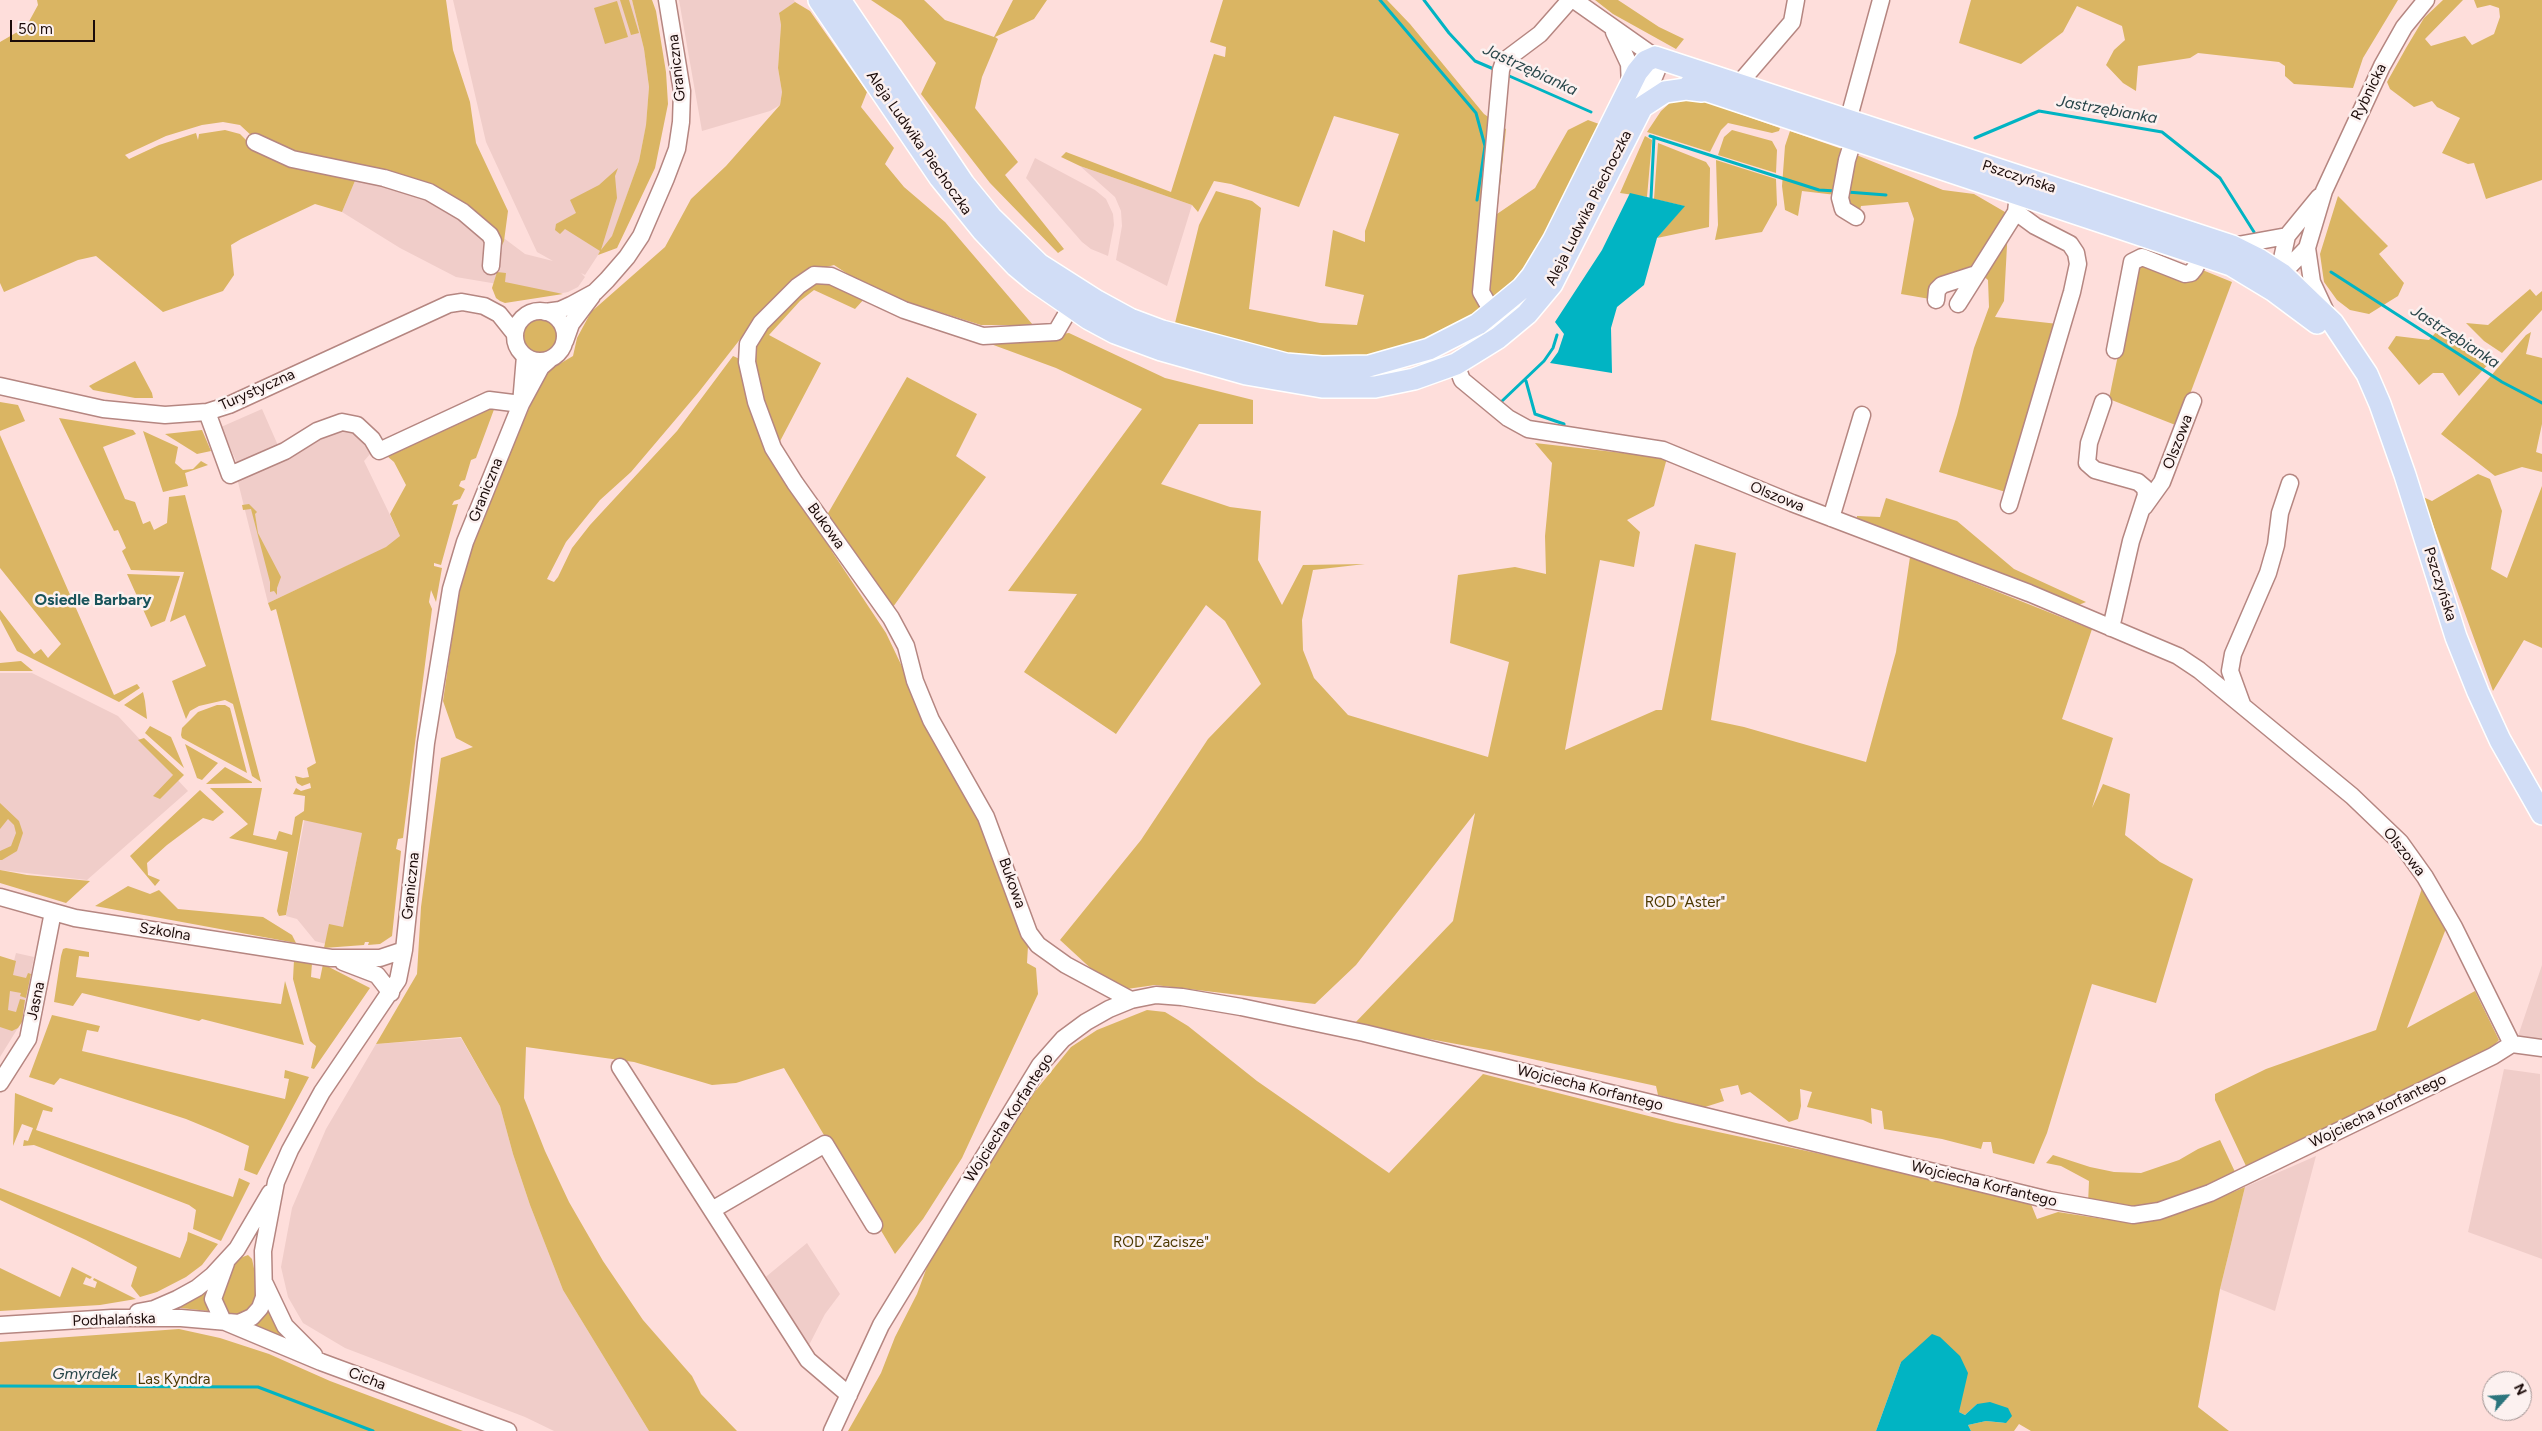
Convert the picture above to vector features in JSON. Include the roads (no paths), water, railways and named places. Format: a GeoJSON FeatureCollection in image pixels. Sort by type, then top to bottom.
{"type":"FeatureCollection","features":[{"type":"Feature","properties":{"kind":"main road","name":"Aleja Ludwika Piechoczka"},"geometry":{"type":"LineString","coordinates":[[827,1],[904,110],[991,217],[1021,249],[1059,279],[1130,319],[1162,331],[1286,364],[1348,367],[1390,362],[1429,350],[1463,334],[1493,313],[1532,276],[1565,217],[1637,72],[1646,61],[1655,57]]}},
{"type":"Feature","properties":{"kind":"main road","name":"Pszczyńska"},"geometry":{"type":"LineString","coordinates":[[1655,57],[1741,86],[1851,131],[2017,203],[2202,254],[2260,260],[2282,274],[2333,323],[2367,374],[2380,404],[2456,637],[2500,740],[2542,814]]}},
{"type":"Feature","properties":{"kind":"main road","name":"Pszczyńska"},"geometry":{"type":"LineString","coordinates":[[1655,57],[1676,79],[1702,91],[1851,131],[2231,256],[2351,349]]}},
{"type":"Feature","properties":{"kind":"main road","name":"Aleja Ludwika Piechoczka"},"geometry":{"type":"LineString","coordinates":[[904,110],[940,178],[982,230],[1016,266],[1070,308],[1115,333],[1160,350],[1286,382],[1322,387],[1375,387],[1432,374],[1456,364],[1479,351],[1515,325],[1552,284],[1642,107],[1665,92],[1686,89],[1702,91]]}},
{"type":"Feature","properties":{"kind":"street","name":"Graniczna"},"geometry":{"type":"LineString","coordinates":[[564,343],[571,324],[595,292],[627,257],[641,236],[677,149],[681,122],[682,91],[667,0]]}},
{"type":"Feature","properties":{"kind":"street","name":"Pszczyńska"},"geometry":{"type":"LineString","coordinates":[[1572,0],[1655,57]]}},
{"type":"Feature","properties":{"kind":"street"},"geometry":{"type":"LineString","coordinates":[[1493,313],[1481,292],[1502,67],[1540,34],[1572,0]]}},
{"type":"Feature","properties":{"kind":"street"},"geometry":{"type":"LineString","coordinates":[[1741,86],[1743,79],[1792,22],[1796,0]]}},
{"type":"Feature","properties":{"kind":"street"},"geometry":{"type":"LineString","coordinates":[[1856,217],[1843,209],[1842,186],[1851,131],[1881,0]]}},
{"type":"Feature","properties":{"kind":"street","name":"Rybnicka"},"geometry":{"type":"LineString","coordinates":[[2333,323],[2318,299],[2312,282],[2307,248],[2324,191],[2392,47],[2426,0]]}},
{"type":"Feature","properties":{"kind":"street"},"geometry":{"type":"LineString","coordinates":[[1612,28],[1629,64],[1630,87]]}},
{"type":"Feature","properties":{"kind":"street","name":"Aleja Ludwika Piechoczka"},"geometry":{"type":"LineString","coordinates":[[1642,107],[1657,70],[1655,57]]}},
{"type":"Feature","properties":{"kind":"street"},"geometry":{"type":"LineString","coordinates":[[255,142],[292,159],[384,178],[429,192],[463,212],[490,235],[493,241],[491,266]]}},
{"type":"Feature","properties":{"kind":"street","name":"Rybnicka"},"geometry":{"type":"LineString","coordinates":[[2290,302],[2282,274],[2282,254],[2287,236],[2324,191]]}},
{"type":"Feature","properties":{"kind":"street"},"geometry":{"type":"LineString","coordinates":[[1958,304],[2017,203],[2035,226],[2070,244],[2076,253],[2078,264],[2072,292],[2009,505]]}},
{"type":"Feature","properties":{"kind":"street"},"geometry":{"type":"LineString","coordinates":[[2231,256],[2287,236]]}},
{"type":"Feature","properties":{"kind":"street","name":"Rybnicka"},"geometry":{"type":"LineString","coordinates":[[2282,274],[2307,248]]}},
{"type":"Feature","properties":{"kind":"street"},"geometry":{"type":"LineString","coordinates":[[2115,350],[2132,262],[2142,257],[2184,274],[2191,273],[2202,254]]}},
{"type":"Feature","properties":{"kind":"street"},"geometry":{"type":"LineString","coordinates":[[1936,300],[1937,290],[1942,285],[1976,274]]}},
{"type":"Feature","properties":{"kind":"street","name":"Bukowa"},"geometry":{"type":"LineString","coordinates":[[1070,308],[1056,332],[983,336],[904,310],[831,276],[814,275],[798,286],[761,323],[748,344],[747,362],[756,402],[774,448],[795,483],[891,618],[906,646],[915,681],[931,720],[986,817],[1029,933],[1038,945],[1066,965],[1131,1000]]}},
{"type":"Feature","properties":{"kind":"street","name":"Graniczna"},"geometry":{"type":"LineString","coordinates":[[537,313],[560,310],[595,292]]}},
{"type":"Feature","properties":{"kind":"street","name":"Turystyczna"},"geometry":{"type":"LineString","coordinates":[[0,386],[103,409],[165,414],[207,412],[229,405],[437,307],[462,302],[484,306],[499,314],[515,334]]}},
{"type":"Feature","properties":{"kind":"street"},"geometry":{"type":"LineString","coordinates":[[537,313],[553,315],[564,327],[564,343],[556,356],[541,362],[525,356],[516,342],[515,334],[518,325],[537,313]]}},
{"type":"Feature","properties":{"kind":"street","name":"Turystyczna"},"geometry":{"type":"LineString","coordinates":[[499,314],[537,313]]}},
{"type":"Feature","properties":{"kind":"street","name":"Graniczna"},"geometry":{"type":"LineString","coordinates":[[521,404],[525,356]]}},
{"type":"Feature","properties":{"kind":"street","name":"Graniczna"},"geometry":{"type":"LineString","coordinates":[[228,1324],[245,1320],[260,1308],[264,1297],[263,1251],[276,1182],[290,1150],[322,1092],[391,993],[400,974],[426,743],[451,588],[465,542],[521,404],[541,367],[549,360]]}},
{"type":"Feature","properties":{"kind":"street","name":"Olszowa"},"geometry":{"type":"LineString","coordinates":[[1456,364],[1462,380],[1508,418],[1528,429],[1663,450],[1831,518],[1977,572],[2178,656],[2242,704],[2352,796],[2400,842],[2454,927],[2512,1044]]}},
{"type":"Feature","properties":{"kind":"street"},"geometry":{"type":"LineString","coordinates":[[207,412],[230,476],[285,450],[317,431],[342,422],[357,425],[372,438],[379,451],[489,400],[521,404]]}},
{"type":"Feature","properties":{"kind":"street","name":"Olszowa"},"geometry":{"type":"LineString","coordinates":[[2144,508],[2162,482],[2193,401]]}},
{"type":"Feature","properties":{"kind":"street","name":"Olszowa"},"geometry":{"type":"LineString","coordinates":[[2103,402],[2088,443],[2087,463],[2095,470],[2142,484],[2146,495],[2144,508],[2131,541],[2111,628]]}},
{"type":"Feature","properties":{"kind":"street"},"geometry":{"type":"LineString","coordinates":[[1831,518],[1862,415]]}},
{"type":"Feature","properties":{"kind":"street"},"geometry":{"type":"LineString","coordinates":[[2242,704],[2230,671],[2233,654],[2268,573],[2276,545],[2280,513],[2290,484]]}},
{"type":"Feature","properties":{"kind":"street","name":"Szkolna"},"geometry":{"type":"LineString","coordinates":[[0,897],[75,918],[331,958],[380,958],[404,950]]}},
{"type":"Feature","properties":{"kind":"street","name":"Jasna"},"geometry":{"type":"LineString","coordinates":[[0,1083],[28,1039],[53,912]]}},
{"type":"Feature","properties":{"kind":"street","name":"Szkolna"},"geometry":{"type":"LineString","coordinates":[[331,958],[377,975],[391,993]]}},
{"type":"Feature","properties":{"kind":"street","name":"Wojciecha Korfantego"},"geometry":{"type":"LineString","coordinates":[[832,1431],[881,1325],[906,1280],[1040,1066],[1063,1039],[1086,1022],[1109,1009],[1131,1000],[1156,995],[1182,997],[1241,1007],[1364,1033],[2049,1200],[2133,1215],[2159,1211],[2210,1193],[2493,1056],[2512,1044]]}},
{"type":"Feature","properties":{"kind":"street"},"geometry":{"type":"LineString","coordinates":[[2512,1044],[2542,1048]]}},
{"type":"Feature","properties":{"kind":"street"},"geometry":{"type":"LineString","coordinates":[[620,1067],[808,1360],[849,1395]]}},
{"type":"Feature","properties":{"kind":"street"},"geometry":{"type":"LineString","coordinates":[[712,1210],[825,1144],[874,1225]]}},
{"type":"Feature","properties":{"kind":"street"},"geometry":{"type":"LineString","coordinates":[[112,1318],[154,1309],[197,1288],[226,1263],[242,1241],[276,1182]]}},
{"type":"Feature","properties":{"kind":"street"},"geometry":{"type":"LineString","coordinates":[[242,1241],[252,1239],[257,1241],[263,1251]]}},
{"type":"Feature","properties":{"kind":"street"},"geometry":{"type":"LineString","coordinates":[[226,1263],[213,1299],[223,1321],[228,1324]]}},
{"type":"Feature","properties":{"kind":"street"},"geometry":{"type":"LineString","coordinates":[[264,1282],[272,1304],[285,1326],[321,1362]]}},
{"type":"Feature","properties":{"kind":"street","name":"Podhalańska"},"geometry":{"type":"LineString","coordinates":[[0,1326],[112,1318],[181,1318],[228,1324]]}},
{"type":"Feature","properties":{"kind":"street","name":"Cicha"},"geometry":{"type":"LineString","coordinates":[[228,1324],[321,1362],[508,1431]]}},
{"type":"Feature","properties":{"kind":"water"},"geometry":{"type":"Polygon","coordinates":[[[1630,193],[1685,206],[1657,238],[1644,285],[1617,307],[1611,328],[1612,373],[1550,363],[1558,352],[1564,334],[1555,322],[1602,250],[1630,193]]]}},
{"type":"Feature","properties":{"kind":"water"},"geometry":{"type":"Polygon","coordinates":[[[1932,1334],[1940,1337],[1960,1356],[1968,1373],[1959,1412],[1965,1415],[1977,1404],[1990,1402],[2008,1408],[2012,1416],[2006,1423],[1986,1421],[1968,1425],[1971,1431],[1876,1431],[1901,1362],[1932,1334]]]}},
{"type":"Feature","properties":{"kind":"waterway"},"geometry":{"type":"LineString","coordinates":[[1380,0],[1476,113],[1485,146],[1477,200]]}},
{"type":"Feature","properties":{"kind":"waterway","name":"Jastrzębianka"},"geometry":{"type":"LineString","coordinates":[[1424,0],[1449,33],[1475,61],[1496,70]]}},
{"type":"Feature","properties":{"kind":"waterway","name":"Jastrzębianka"},"geometry":{"type":"LineString","coordinates":[[1507,75],[1591,112]]}},
{"type":"Feature","properties":{"kind":"waterway","name":"Jastrzębianka"},"geometry":{"type":"LineString","coordinates":[[1975,138],[2039,111],[2162,132],[2220,178],[2254,232]]}},
{"type":"Feature","properties":{"kind":"waterway","name":"Jastrzębianka"},"geometry":{"type":"LineString","coordinates":[[1650,136],[1819,190],[1836,191]]}},
{"type":"Feature","properties":{"kind":"waterway"},"geometry":{"type":"LineString","coordinates":[[1651,198],[1654,137]]}},
{"type":"Feature","properties":{"kind":"waterway","name":"Jastrzębianka"},"geometry":{"type":"LineString","coordinates":[[1847,192],[1886,195]]}},
{"type":"Feature","properties":{"kind":"waterway","name":"Jastrzębianka"},"geometry":{"type":"LineString","coordinates":[[2331,272],[2502,382],[2542,403]]}},
{"type":"Feature","properties":{"kind":"waterway"},"geometry":{"type":"LineString","coordinates":[[1501,402],[1544,361],[1553,348],[1557,335]]}},
{"type":"Feature","properties":{"kind":"waterway"},"geometry":{"type":"LineString","coordinates":[[1526,381],[1535,414],[1564,424],[1564,428]]}},
{"type":"Feature","properties":{"kind":"waterway","name":"Gmyrdek"},"geometry":{"type":"LineString","coordinates":[[0,1386],[258,1387],[373,1431]]}},
{"type":"Feature","properties":{"kind":"district","name":"Osiedle Barbary"},"geometry":{"type":"Point","coordinates":[93,600]}},
{"type":"Feature","properties":{"kind":"park label","name":"ROD \"Aster\""},"geometry":{"type":"Point","coordinates":[1685,903]}},
{"type":"Feature","properties":{"kind":"park label","name":"ROD \"Zacisze\""},"geometry":{"type":"Point","coordinates":[1161,1243]}},
{"type":"Feature","properties":{"kind":"park label","name":"Las Kyndra"},"geometry":{"type":"Point","coordinates":[174,1380]}}]}
